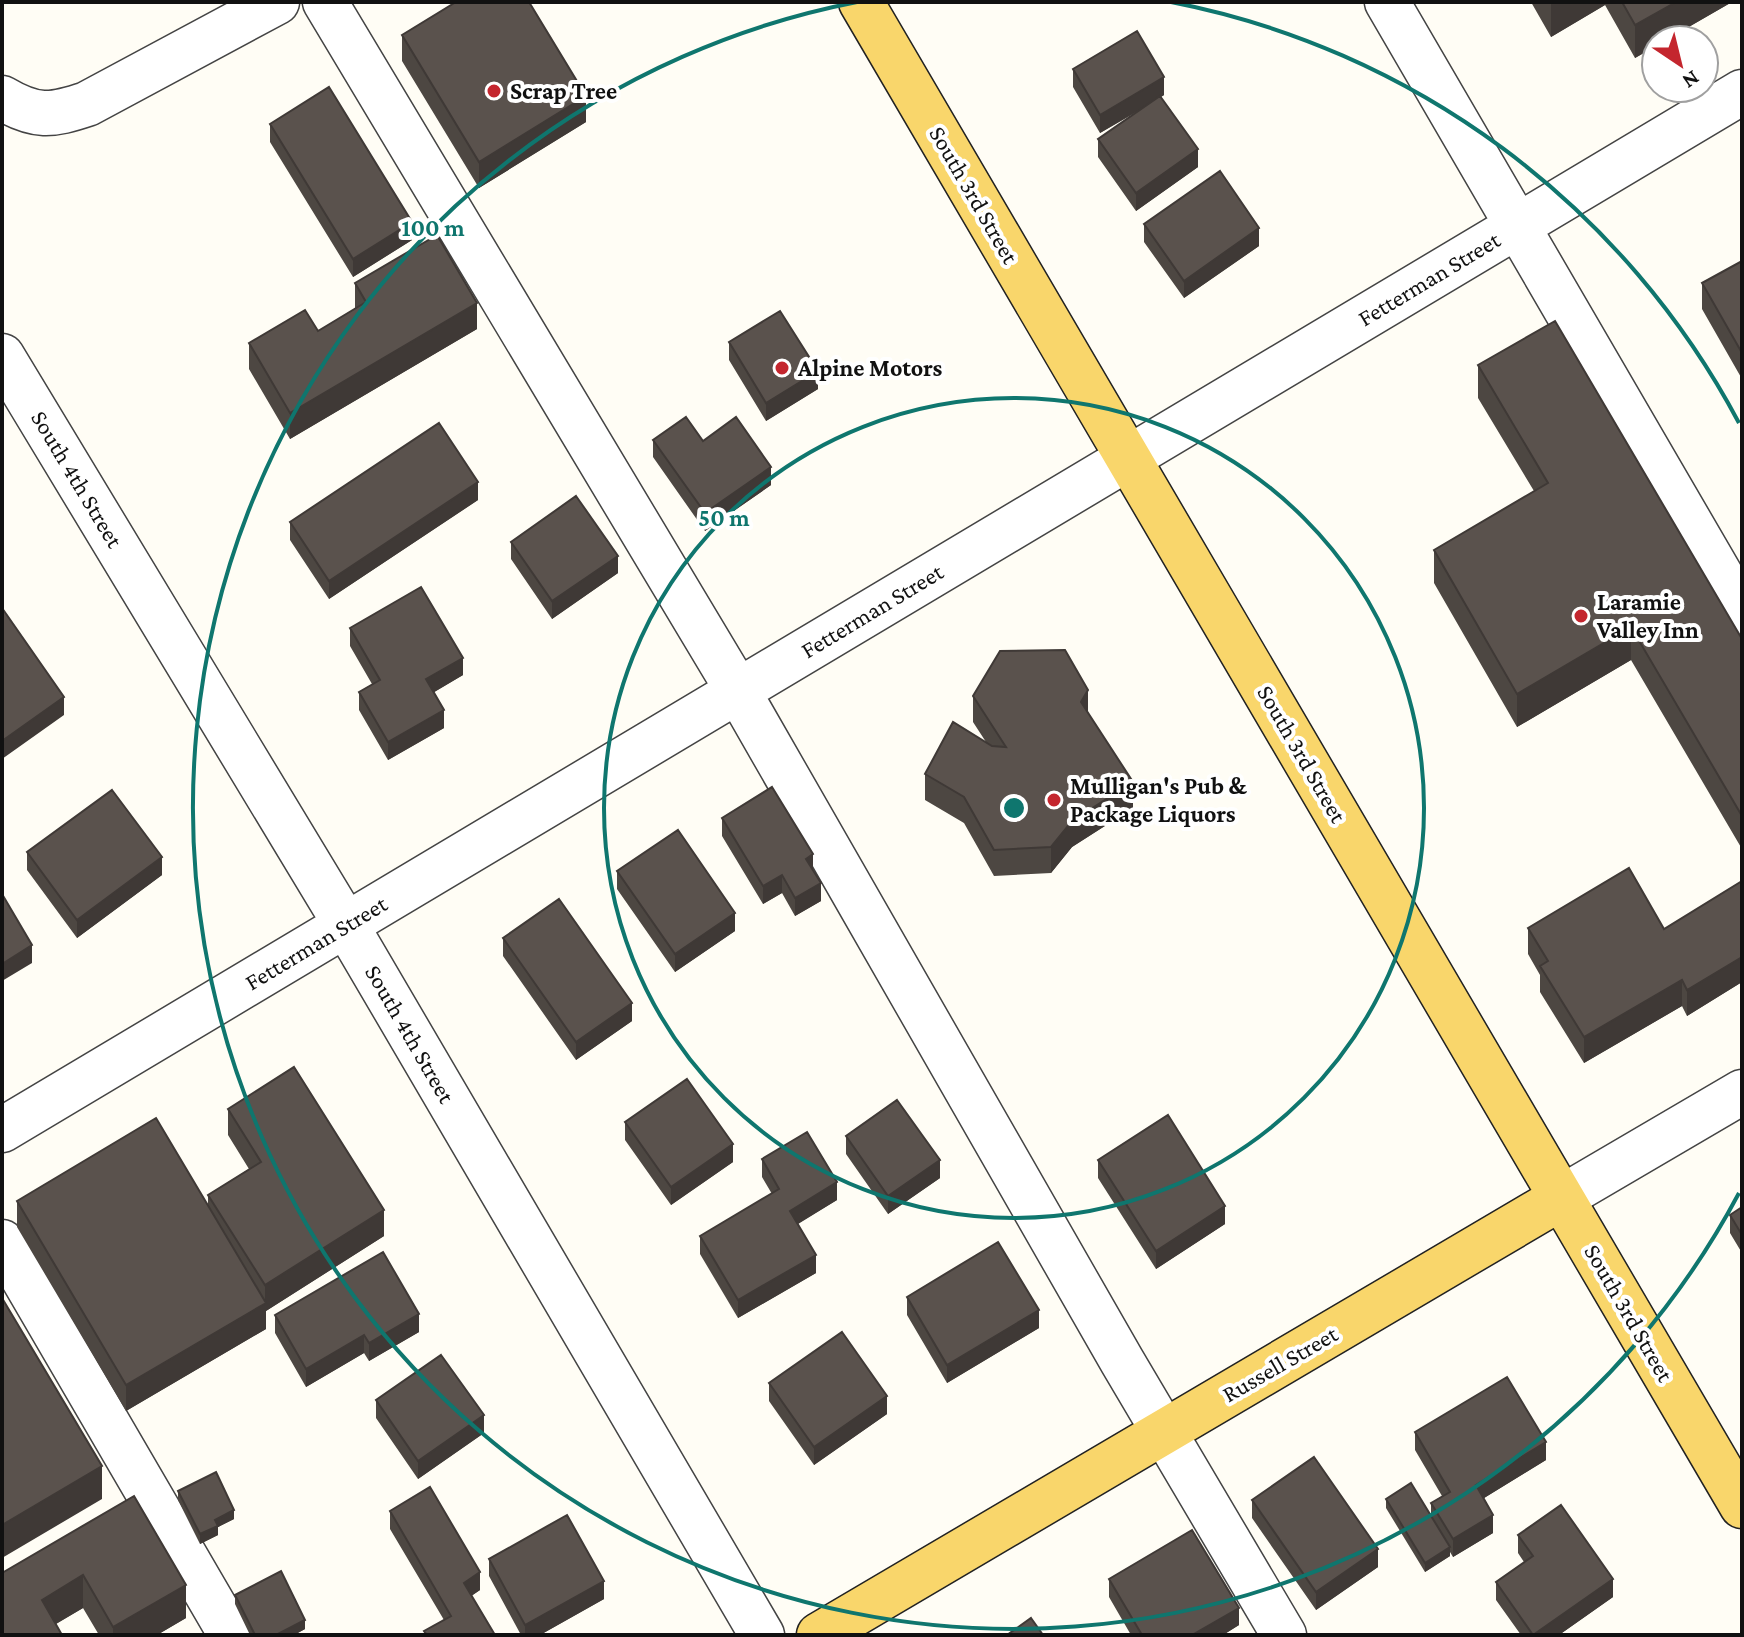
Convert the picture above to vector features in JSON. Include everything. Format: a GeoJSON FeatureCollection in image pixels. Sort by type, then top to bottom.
{"type":"FeatureCollection","features":[{"type":"Feature","properties":{"kind":"main road","name":"South 3rd Street"},"geometry":{"type":"LineString","coordinates":[[861,2],[1742,1506]]}},
{"type":"Feature","properties":{"kind":"main road","name":"Russell Street"},"geometry":{"type":"LineString","coordinates":[[819,1635],[1561,1198]]}},
{"type":"Feature","properties":{"kind":"street"},"geometry":{"type":"LineString","coordinates":[[2,98],[26,112],[56,114],[87,104],[277,2]]}},
{"type":"Feature","properties":{"kind":"street"},"geometry":{"type":"LineString","coordinates":[[325,2],[738,691],[1163,1432],[1284,1635]]}},
{"type":"Feature","properties":{"kind":"street"},"geometry":{"type":"LineString","coordinates":[[1387,2],[1742,612]]}},
{"type":"Feature","properties":{"kind":"street","name":"Fetterman Street"},"geometry":{"type":"LineString","coordinates":[[2,1130],[1742,92]]}},
{"type":"Feature","properties":{"kind":"street","name":"South 4th Street"},"geometry":{"type":"LineString","coordinates":[[2,356],[346,925],[762,1635]]}},
{"type":"Feature","properties":{"kind":"street","name":"Russell Street"},"geometry":{"type":"LineString","coordinates":[[1561,1198],[1742,1092]]}},
{"type":"Feature","properties":{"kind":"street"},"geometry":{"type":"LineString","coordinates":[[2,1242],[231,1635]]}},
{"type":"Feature","properties":{"kind":"building","name":"Scrap Tree"},"geometry":{"type":"Polygon","coordinates":[[[456,2],[529,2],[586,96],[479,162],[402,35],[456,2]]]}},
{"type":"Feature","properties":{"kind":"building"},"geometry":{"type":"Polygon","coordinates":[[[1622,2],[1676,2],[1635,25],[1622,2]]]}},
{"type":"Feature","properties":{"kind":"building"},"geometry":{"type":"Polygon","coordinates":[[[1137,31],[1164,77],[1100,115],[1073,69],[1137,31]]]}},
{"type":"Feature","properties":{"kind":"building"},"geometry":{"type":"Polygon","coordinates":[[[329,87],[412,222],[353,259],[270,124],[329,87]]]}},
{"type":"Feature","properties":{"kind":"building"},"geometry":{"type":"Polygon","coordinates":[[[1160,96],[1198,149],[1136,193],[1098,139],[1160,96]]]}},
{"type":"Feature","properties":{"kind":"building"},"geometry":{"type":"Polygon","coordinates":[[[1220,171],[1259,228],[1184,281],[1144,224],[1220,171]]]}},
{"type":"Feature","properties":{"kind":"building"},"geometry":{"type":"Polygon","coordinates":[[[437,235],[477,303],[290,413],[249,343],[305,310],[318,331],[366,302],[355,283],[437,235]]]}},
{"type":"Feature","properties":{"kind":"building"},"geometry":{"type":"Polygon","coordinates":[[[1742,261],[1742,353],[1702,283],[1742,261]]]}},
{"type":"Feature","properties":{"kind":"building"},"geometry":{"type":"Polygon","coordinates":[[[780,311],[818,371],[766,403],[729,342],[780,311]]]}},
{"type":"Feature","properties":{"kind":"building","name":"Laramie Valley Inn"},"geometry":{"type":"Polygon","coordinates":[[[1555,321],[1742,639],[1742,816],[1631,627],[1517,694],[1434,550],[1548,483],[1478,365],[1555,321]]]}},
{"type":"Feature","properties":{"kind":"building"},"geometry":{"type":"Polygon","coordinates":[[[686,417],[703,441],[736,417],[771,467],[705,513],[653,440],[686,417]]]}},
{"type":"Feature","properties":{"kind":"building"},"geometry":{"type":"Polygon","coordinates":[[[439,423],[478,482],[329,581],[290,522],[439,423]]]}},
{"type":"Feature","properties":{"kind":"building"},"geometry":{"type":"Polygon","coordinates":[[[576,496],[618,556],[552,601],[511,542],[576,496]]]}},
{"type":"Feature","properties":{"kind":"building"},"geometry":{"type":"Polygon","coordinates":[[[421,587],[463,658],[426,679],[444,710],[388,742],[359,692],[380,680],[350,628],[421,587]]]}},
{"type":"Feature","properties":{"kind":"building"},"geometry":{"type":"Polygon","coordinates":[[[2,608],[64,697],[2,741],[2,608]]]}},
{"type":"Feature","properties":{"kind":"building"},"geometry":{"type":"Polygon","coordinates":[[[1065,650],[1088,690],[1081,702],[1133,782],[1072,821],[1051,847],[994,850],[964,797],[925,774],[953,722],[992,746],[1006,747],[973,696],[1000,651],[1065,650]]]}},
{"type":"Feature","properties":{"kind":"building"},"geometry":{"type":"Polygon","coordinates":[[[772,787],[813,854],[806,859],[821,883],[795,898],[782,875],[763,886],[722,818],[772,787]]]}},
{"type":"Feature","properties":{"kind":"building"},"geometry":{"type":"Polygon","coordinates":[[[112,790],[162,857],[77,920],[27,852],[112,790]]]}},
{"type":"Feature","properties":{"kind":"building"},"geometry":{"type":"Polygon","coordinates":[[[678,830],[735,913],[675,954],[617,871],[678,830]]]}},
{"type":"Feature","properties":{"kind":"building"},"geometry":{"type":"Polygon","coordinates":[[[1629,868],[1664,929],[1742,881],[1742,957],[1687,990],[1682,980],[1584,1037],[1540,966],[1548,961],[1528,928],[1629,868]]]}},
{"type":"Feature","properties":{"kind":"building"},"geometry":{"type":"Polygon","coordinates":[[[2,894],[32,945],[2,964],[2,894]]]}},
{"type":"Feature","properties":{"kind":"building"},"geometry":{"type":"Polygon","coordinates":[[[559,899],[632,1003],[576,1042],[503,938],[559,899]]]}},
{"type":"Feature","properties":{"kind":"building"},"geometry":{"type":"Polygon","coordinates":[[[294,1067],[384,1210],[265,1285],[208,1195],[261,1162],[228,1109],[294,1067]]]}},
{"type":"Feature","properties":{"kind":"building"},"geometry":{"type":"Polygon","coordinates":[[[687,1079],[733,1144],[671,1187],[625,1122],[687,1079]]]}},
{"type":"Feature","properties":{"kind":"building"},"geometry":{"type":"Polygon","coordinates":[[[897,1100],[940,1160],[888,1196],[846,1136],[897,1100]]]}},
{"type":"Feature","properties":{"kind":"building"},"geometry":{"type":"Polygon","coordinates":[[[1168,1115],[1225,1206],[1156,1251],[1098,1160],[1168,1115]]]}},
{"type":"Feature","properties":{"kind":"building"},"geometry":{"type":"Polygon","coordinates":[[[156,1118],[266,1303],[126,1385],[17,1201],[156,1118]]]}},
{"type":"Feature","properties":{"kind":"building"},"geometry":{"type":"Polygon","coordinates":[[[807,1132],[837,1182],[790,1211],[816,1255],[738,1300],[700,1236],[779,1189],[762,1159],[807,1132]]]}},
{"type":"Feature","properties":{"kind":"building"},"geometry":{"type":"Polygon","coordinates":[[[1742,1207],[1742,1235],[1730,1215],[1742,1207]]]}},
{"type":"Feature","properties":{"kind":"building"},"geometry":{"type":"Polygon","coordinates":[[[998,1242],[1039,1310],[947,1365],[907,1297],[998,1242]]]}},
{"type":"Feature","properties":{"kind":"building"},"geometry":{"type":"Polygon","coordinates":[[[383,1252],[419,1314],[369,1343],[364,1335],[306,1369],[275,1315],[383,1252]]]}},
{"type":"Feature","properties":{"kind":"building"},"geometry":{"type":"Polygon","coordinates":[[[2,1298],[102,1466],[2,1525],[2,1298]]]}},
{"type":"Feature","properties":{"kind":"building"},"geometry":{"type":"Polygon","coordinates":[[[842,1332],[887,1396],[814,1447],[769,1383],[842,1332]]]}},
{"type":"Feature","properties":{"kind":"building"},"geometry":{"type":"Polygon","coordinates":[[[441,1355],[484,1415],[418,1461],[376,1400],[441,1355]]]}},
{"type":"Feature","properties":{"kind":"building"},"geometry":{"type":"Polygon","coordinates":[[[1507,1377],[1546,1442],[1476,1485],[1493,1515],[1453,1539],[1431,1503],[1450,1492],[1415,1432],[1507,1377]]]}},
{"type":"Feature","properties":{"kind":"building"},"geometry":{"type":"Polygon","coordinates":[[[1314,1457],[1378,1549],[1316,1592],[1252,1500],[1314,1457]]]}},
{"type":"Feature","properties":{"kind":"building"},"geometry":{"type":"Polygon","coordinates":[[[216,1472],[234,1510],[215,1520],[218,1526],[200,1534],[178,1491],[216,1472]]]}},
{"type":"Feature","properties":{"kind":"building"},"geometry":{"type":"Polygon","coordinates":[[[1411,1483],[1450,1547],[1425,1563],[1386,1499],[1411,1483]]]}},
{"type":"Feature","properties":{"kind":"building"},"geometry":{"type":"Polygon","coordinates":[[[430,1487],[480,1572],[464,1583],[495,1635],[427,1635],[424,1631],[451,1616],[390,1511],[430,1487]]]}},
{"type":"Feature","properties":{"kind":"building"},"geometry":{"type":"Polygon","coordinates":[[[134,1496],[186,1585],[113,1627],[83,1575],[42,1600],[62,1635],[2,1635],[2,1573],[134,1496]]]}},
{"type":"Feature","properties":{"kind":"building"},"geometry":{"type":"Polygon","coordinates":[[[1561,1505],[1613,1579],[1533,1635],[1496,1582],[1533,1556],[1518,1535],[1561,1505]]]}},
{"type":"Feature","properties":{"kind":"building"},"geometry":{"type":"Polygon","coordinates":[[[567,1515],[604,1581],[525,1625],[489,1559],[567,1515]]]}},
{"type":"Feature","properties":{"kind":"building"},"geometry":{"type":"Polygon","coordinates":[[[1192,1530],[1239,1608],[1192,1635],[1142,1635],[1109,1579],[1192,1530]]]}},
{"type":"Feature","properties":{"kind":"building"},"geometry":{"type":"Polygon","coordinates":[[[281,1571],[305,1620],[276,1635],[255,1635],[235,1595],[281,1571]]]}},
{"type":"Feature","properties":{"kind":"building"},"geometry":{"type":"Polygon","coordinates":[[[1031,1618],[1043,1635],[1007,1635],[1031,1618]]]}},
{"type":"Feature","properties":{"kind":"place","name":"Scrap Tree"},"geometry":{"type":"Point","coordinates":[494,91]}},
{"type":"Feature","properties":{"kind":"place","name":"Alpine Motors"},"geometry":{"type":"Point","coordinates":[782,368]}},
{"type":"Feature","properties":{"kind":"place","name":"Laramie Valley Inn"},"geometry":{"type":"Point","coordinates":[1581,616]}},
{"type":"Feature","properties":{"kind":"place","name":"Mulligan's Pub & Package Liquors"},"geometry":{"type":"Point","coordinates":[1054,800]}}]}
